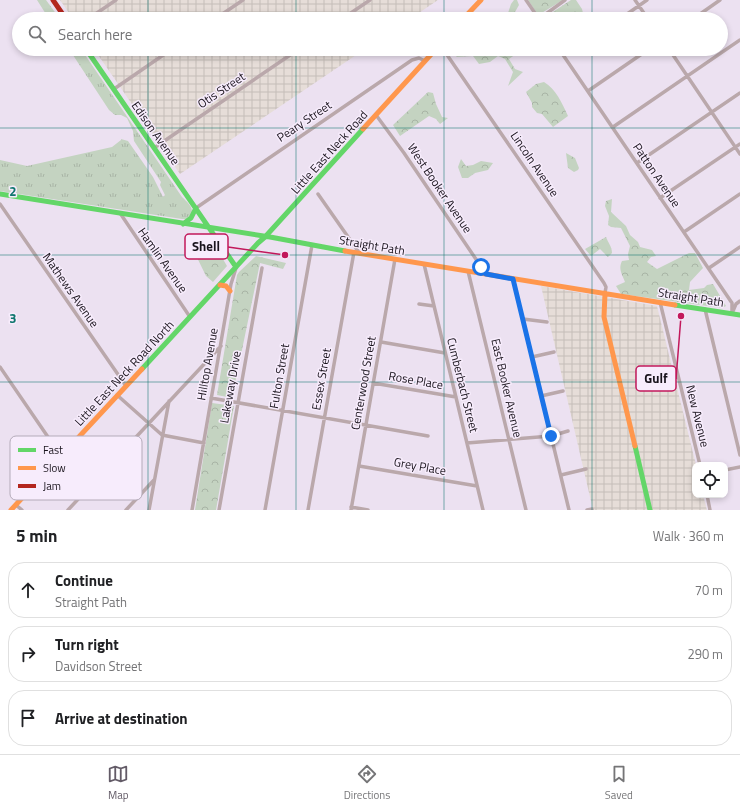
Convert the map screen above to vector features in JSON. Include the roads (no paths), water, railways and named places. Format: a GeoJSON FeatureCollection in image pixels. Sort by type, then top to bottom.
{"type":"FeatureCollection","features":[{"type":"Feature","properties":{"kind":"main road"},"geometry":{"type":"LineString","coordinates":[[53,0],[61,12]]}},
{"type":"Feature","properties":{"kind":"main road"},"geometry":{"type":"LineString","coordinates":[[470,12],[481,0]]}},
{"type":"Feature","properties":{"kind":"main road","name":"Edison Avenue"},"geometry":{"type":"LineString","coordinates":[[91,56],[210,228]]}},
{"type":"Feature","properties":{"kind":"main road","name":"Little East Neck Road"},"geometry":{"type":"LineString","coordinates":[[236,267],[430,56]]}},
{"type":"Feature","properties":{"kind":"main road","name":"Straight Path"},"geometry":{"type":"LineString","coordinates":[[0,194],[740,315]]}},
{"type":"Feature","properties":{"kind":"main road"},"geometry":{"type":"LineString","coordinates":[[183,224],[191,218],[196,208]]}},
{"type":"Feature","properties":{"kind":"main road"},"geometry":{"type":"LineString","coordinates":[[210,228],[236,267]]}},
{"type":"Feature","properties":{"kind":"main road","name":"Little East Neck Road North"},"geometry":{"type":"LineString","coordinates":[[80,436],[236,267]]}},
{"type":"Feature","properties":{"kind":"main road"},"geometry":{"type":"LineString","coordinates":[[220,285],[228,287],[230,291]]}},
{"type":"Feature","properties":{"kind":"main road"},"geometry":{"type":"LineString","coordinates":[[605,293],[604,318],[650,510]]}},
{"type":"Feature","properties":{"kind":"main road","name":"Little East Neck Road North"},"geometry":{"type":"LineString","coordinates":[[11,510],[21,500]]}},
{"type":"Feature","properties":{"kind":"street"},"geometry":{"type":"LineString","coordinates":[[98,12],[116,0]]}},
{"type":"Feature","properties":{"kind":"street"},"geometry":{"type":"LineString","coordinates":[[225,12],[243,0]]}},
{"type":"Feature","properties":{"kind":"street"},"geometry":{"type":"LineString","coordinates":[[352,12],[370,0]]}},
{"type":"Feature","properties":{"kind":"street"},"geometry":{"type":"LineString","coordinates":[[526,0],[534,12]]}},
{"type":"Feature","properties":{"kind":"street"},"geometry":{"type":"LineString","coordinates":[[549,12],[566,0]]}},
{"type":"Feature","properties":{"kind":"street"},"geometry":{"type":"LineString","coordinates":[[635,0],[643,12]]}},
{"type":"Feature","properties":{"kind":"street"},"geometry":{"type":"LineString","coordinates":[[630,12],[647,0]]}},
{"type":"Feature","properties":{"kind":"street"},"geometry":{"type":"LineString","coordinates":[[703,12],[720,0]]}},
{"type":"Feature","properties":{"kind":"street"},"geometry":{"type":"LineString","coordinates":[[728,48],[740,40]]}},
{"type":"Feature","properties":{"kind":"street"},"geometry":{"type":"LineString","coordinates":[[114,88],[162,56]]}},
{"type":"Feature","properties":{"kind":"street","name":"Otis Street"},"geometry":{"type":"LineString","coordinates":[[154,148],[289,56]]}},
{"type":"Feature","properties":{"kind":"street","name":"Lincoln Avenue"},"geometry":{"type":"LineString","coordinates":[[448,56],[604,283],[606,287],[605,293]]}},
{"type":"Feature","properties":{"kind":"street","name":"Patton Avenue"},"geometry":{"type":"LineString","coordinates":[[565,56],[732,303],[732,314]]}},
{"type":"Feature","properties":{"kind":"street"},"geometry":{"type":"LineString","coordinates":[[588,91],[639,56]]}},
{"type":"Feature","properties":{"kind":"street"},"geometry":{"type":"LineString","coordinates":[[674,56],[740,154]]}},
{"type":"Feature","properties":{"kind":"street"},"geometry":{"type":"LineString","coordinates":[[613,127],[716,56]]}},
{"type":"Feature","properties":{"kind":"street","name":"Peary Street"},"geometry":{"type":"LineString","coordinates":[[196,208],[412,60],[419,58],[425,61]]}},
{"type":"Feature","properties":{"kind":"street"},"geometry":{"type":"LineString","coordinates":[[637,163],[740,93]]}},
{"type":"Feature","properties":{"kind":"street","name":"West Booker Avenue"},"geometry":{"type":"LineString","coordinates":[[376,115],[404,153],[486,274]]}},
{"type":"Feature","properties":{"kind":"street"},"geometry":{"type":"LineString","coordinates":[[660,198],[740,144]]}},
{"type":"Feature","properties":{"kind":"street"},"geometry":{"type":"LineString","coordinates":[[318,194],[360,254]]}},
{"type":"Feature","properties":{"kind":"street"},"geometry":{"type":"LineString","coordinates":[[684,232],[740,194]]}},
{"type":"Feature","properties":{"kind":"street","name":"Mathews Avenue"},"geometry":{"type":"LineString","coordinates":[[0,204],[126,386]]}},
{"type":"Feature","properties":{"kind":"street","name":"Hamlin Avenue"},"geometry":{"type":"LineString","coordinates":[[120,213],[190,317]]}},
{"type":"Feature","properties":{"kind":"street","name":"Fulton Street"},"geometry":{"type":"LineString","coordinates":[[265,510],[312,245]]}},
{"type":"Feature","properties":{"kind":"street"},"geometry":{"type":"LineString","coordinates":[[709,268],[740,247]]}},
{"type":"Feature","properties":{"kind":"street","name":"Essex Street"},"geometry":{"type":"LineString","coordinates":[[308,510],[354,252]]}},
{"type":"Feature","properties":{"kind":"street","name":"Centerwood Street"},"geometry":{"type":"LineString","coordinates":[[351,509],[395,259]]}},
{"type":"Feature","properties":{"kind":"street","name":"Cumberbach Street"},"geometry":{"type":"LineString","coordinates":[[424,264],[483,510]]}},
{"type":"Feature","properties":{"kind":"street","name":"Hilltop Avenue"},"geometry":{"type":"LineString","coordinates":[[192,510],[230,291],[236,267]]}},
{"type":"Feature","properties":{"kind":"street","name":"Lakeway Drive"},"geometry":{"type":"LineString","coordinates":[[219,510],[262,268]]}},
{"type":"Feature","properties":{"kind":"street","name":"East Booker Avenue"},"geometry":{"type":"LineString","coordinates":[[468,270],[526,510]]}},
{"type":"Feature","properties":{"kind":"street"},"geometry":{"type":"LineString","coordinates":[[513,279],[569,510]]}},
{"type":"Feature","properties":{"kind":"street"},"geometry":{"type":"LineString","coordinates":[[732,314],[736,304],[740,301]]}},
{"type":"Feature","properties":{"kind":"street","name":"New Avenue"},"geometry":{"type":"LineString","coordinates":[[660,302],[699,462]]}},
{"type":"Feature","properties":{"kind":"street"},"geometry":{"type":"LineString","coordinates":[[419,304],[434,306]]}},
{"type":"Feature","properties":{"kind":"street"},"geometry":{"type":"LineString","coordinates":[[705,309],[740,455]]}},
{"type":"Feature","properties":{"kind":"street"},"geometry":{"type":"LineString","coordinates":[[523,319],[547,322]]}},
{"type":"Feature","properties":{"kind":"street"},"geometry":{"type":"LineString","coordinates":[[381,342],[445,353]]}},
{"type":"Feature","properties":{"kind":"street"},"geometry":{"type":"LineString","coordinates":[[137,436],[221,346]]}},
{"type":"Feature","properties":{"kind":"street"},"geometry":{"type":"LineString","coordinates":[[532,357],[554,352]]}},
{"type":"Feature","properties":{"kind":"street"},"geometry":{"type":"LineString","coordinates":[[0,367],[47,436]]}},
{"type":"Feature","properties":{"kind":"street","name":"Rose Place"},"geometry":{"type":"LineString","coordinates":[[373,383],[456,397]]}},
{"type":"Feature","properties":{"kind":"street"},"geometry":{"type":"LineString","coordinates":[[541,396],[563,391]]}},
{"type":"Feature","properties":{"kind":"street"},"geometry":{"type":"LineString","coordinates":[[118,395],[162,436],[204,443]]}},
{"type":"Feature","properties":{"kind":"street"},"geometry":{"type":"LineString","coordinates":[[211,398],[428,436]]}},
{"type":"Feature","properties":{"kind":"street"},"geometry":{"type":"LineString","coordinates":[[149,510],[169,400]]}},
{"type":"Feature","properties":{"kind":"street"},"geometry":{"type":"LineString","coordinates":[[467,443],[551,436],[568,431]]}},
{"type":"Feature","properties":{"kind":"street","name":"Grey Place"},"geometry":{"type":"LineString","coordinates":[[358,466],[477,486]]}},
{"type":"Feature","properties":{"kind":"street"},"geometry":{"type":"LineString","coordinates":[[728,469],[740,467]]}},
{"type":"Feature","properties":{"kind":"street"},"geometry":{"type":"LineString","coordinates":[[560,475],[586,469]]}},
{"type":"Feature","properties":{"kind":"street"},"geometry":{"type":"LineString","coordinates":[[142,493],[155,479]]}},
{"type":"Feature","properties":{"kind":"street"},"geometry":{"type":"LineString","coordinates":[[707,498],[710,510]]}},
{"type":"Feature","properties":{"kind":"street"},"geometry":{"type":"LineString","coordinates":[[68,510],[77,500]]}},
{"type":"Feature","properties":{"kind":"street"},"geometry":{"type":"LineString","coordinates":[[126,510],[135,500]]}},
{"type":"Feature","properties":{"kind":"street"},"geometry":{"type":"LineString","coordinates":[[16,505],[22,510]]}},
{"type":"Feature","properties":{"kind":"street"},"geometry":{"type":"LineString","coordinates":[[351,509],[368,510]]}},
{"type":"Feature","properties":{"kind":"street"},"geometry":{"type":"LineString","coordinates":[[587,510],[592,509]]}},
{"type":"Feature","properties":{"kind":"place","name":"Shell"},"geometry":{"type":"Point","coordinates":[285,255]}},
{"type":"Feature","properties":{"kind":"place","name":"Gulf"},"geometry":{"type":"Point","coordinates":[681,316]}}]}
